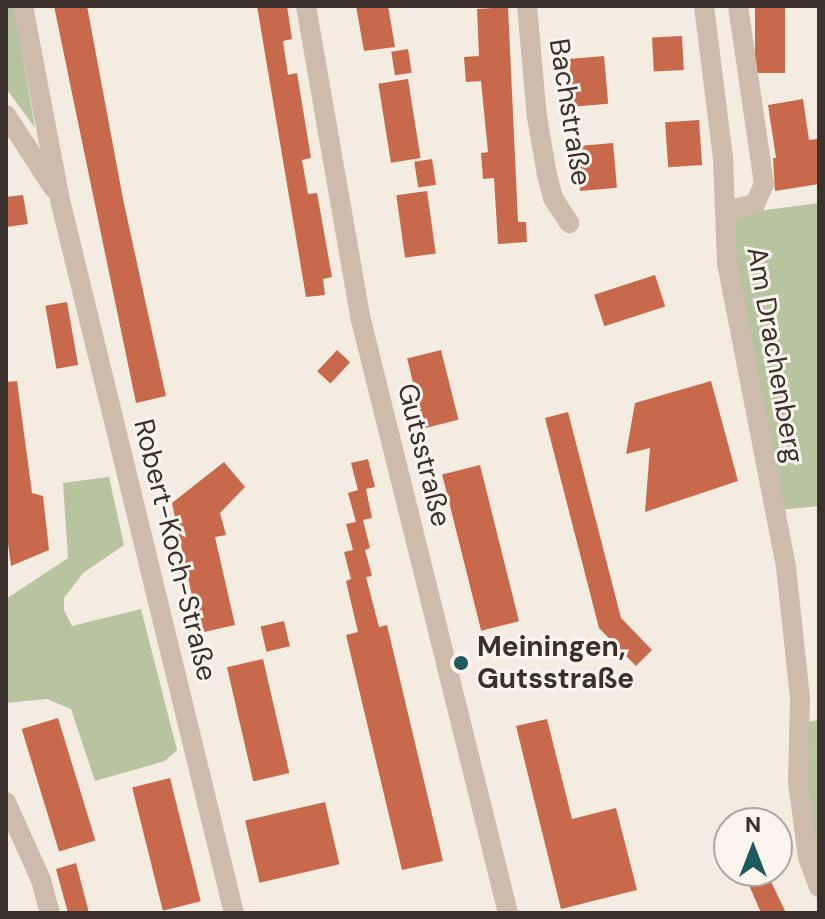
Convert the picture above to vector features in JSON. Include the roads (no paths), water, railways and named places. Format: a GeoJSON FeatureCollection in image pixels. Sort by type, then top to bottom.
{"type":"FeatureCollection","features":[{"type":"Feature","properties":{"kind":"street","name":"Robert-Koch-Straße"},"geometry":{"type":"LineString","coordinates":[[23,6],[60,200],[234,913]]}},
{"type":"Feature","properties":{"kind":"street","name":"Gutsstraße"},"geometry":{"type":"LineString","coordinates":[[306,6],[361,320],[508,913]]}},
{"type":"Feature","properties":{"kind":"street","name":"Bachstraße"},"geometry":{"type":"LineString","coordinates":[[527,6],[537,117],[547,175],[553,198],[569,223]]}},
{"type":"Feature","properties":{"kind":"street","name":"Am Drachenberg"},"geometry":{"type":"LineString","coordinates":[[704,6],[719,114],[727,263],[793,614],[800,699],[798,782],[808,857],[819,887]]}},
{"type":"Feature","properties":{"kind":"street","name":"Am Drachenberg"},"geometry":{"type":"LineString","coordinates":[[726,211],[755,204],[764,184],[764,159],[738,6]]}},
{"type":"Feature","properties":{"kind":"street","name":"Robert-Koch-Straße"},"geometry":{"type":"LineString","coordinates":[[6,115],[60,200]]}},
{"type":"Feature","properties":{"kind":"street"},"geometry":{"type":"LineString","coordinates":[[6,802],[41,880],[50,913]]}},
{"type":"Feature","properties":{"kind":"place","name":"Meiningen, Gutsstraße"},"geometry":{"type":"Point","coordinates":[461,663]}}]}
